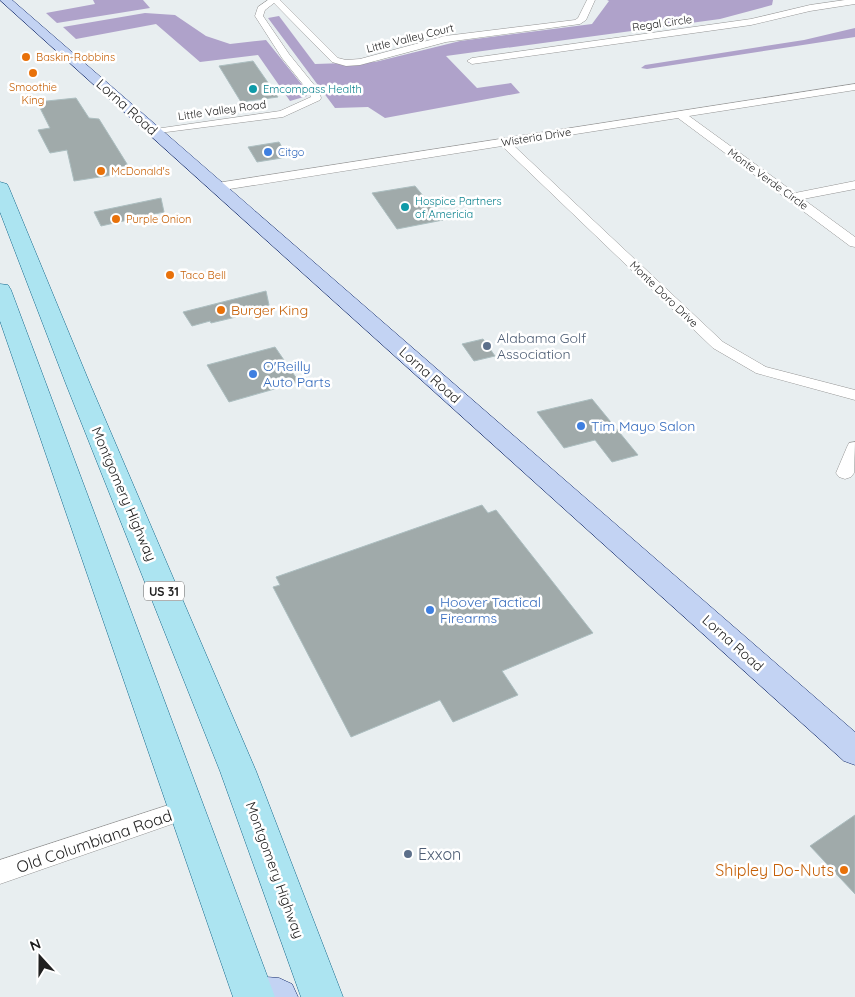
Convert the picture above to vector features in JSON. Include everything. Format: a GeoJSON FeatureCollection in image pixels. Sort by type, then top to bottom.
{"type":"FeatureCollection","features":[{"type":"Feature","properties":{"kind":"main road","name":"Montgomery Highway"},"geometry":{"type":"LineString","coordinates":[[0,188],[78,384],[238,771],[322,997]]}},
{"type":"Feature","properties":{"kind":"main road"},"geometry":{"type":"LineString","coordinates":[[0,290],[187,809],[262,996]]}},
{"type":"Feature","properties":{"kind":"street","name":"Lorna Road"},"geometry":{"type":"LineString","coordinates":[[5,0],[855,751]]}},
{"type":"Feature","properties":{"kind":"street","name":"Little Valley Road"},"geometry":{"type":"LineString","coordinates":[[154,132],[283,114],[316,98],[314,91],[285,56],[259,16],[261,9],[274,0]]}},
{"type":"Feature","properties":{"kind":"street","name":"Little Valley Court"},"geometry":{"type":"LineString","coordinates":[[274,0],[307,30],[329,55],[335,60],[346,62],[360,62],[445,39],[577,22],[582,20],[591,0]]}},
{"type":"Feature","properties":{"kind":"street","name":"Regal Circle"},"geometry":{"type":"LineString","coordinates":[[472,61],[751,22],[810,8],[855,1]]}},
{"type":"Feature","properties":{"kind":"street","name":"Wisteria Drive"},"geometry":{"type":"LineString","coordinates":[[217,187],[855,87]]}},
{"type":"Feature","properties":{"kind":"street","name":"Monte Verde Circle"},"geometry":{"type":"LineString","coordinates":[[681,115],[855,243]]}},
{"type":"Feature","properties":{"kind":"street","name":"Monte Doro Drive"},"geometry":{"type":"LineString","coordinates":[[504,142],[718,345],[761,370],[855,395]]}},
{"type":"Feature","properties":{"kind":"street"},"geometry":{"type":"LineString","coordinates":[[793,196],[855,185]]}},
{"type":"Feature","properties":{"kind":"street"},"geometry":{"type":"LineString","coordinates":[[846,473],[855,447]]}},
{"type":"Feature","properties":{"kind":"street","name":"Old Columbiana Road"},"geometry":{"type":"LineString","coordinates":[[0,872],[187,809]]}},
{"type":"Feature","properties":{"kind":"shaded area"},"geometry":{"type":"Polygon","coordinates":[[[93,0],[143,0],[150,8],[57,23],[46,13],[95,4],[93,0]]]}},
{"type":"Feature","properties":{"kind":"shaded area"},"geometry":{"type":"Polygon","coordinates":[[[607,0],[773,0],[772,5],[720,19],[446,56],[477,88],[511,83],[520,93],[385,118],[368,107],[335,108],[268,18],[279,16],[315,64],[375,62],[460,41],[592,24],[609,1],[607,0]]]}},
{"type":"Feature","properties":{"kind":"shaded area"},"geometry":{"type":"Polygon","coordinates":[[[145,13],[175,15],[206,36],[230,44],[266,40],[303,86],[307,96],[290,101],[258,55],[200,62],[156,24],[76,39],[63,27],[145,13]]]}},
{"type":"Feature","properties":{"kind":"shaded area"},"geometry":{"type":"Polygon","coordinates":[[[855,28],[855,37],[647,69],[641,68],[645,65],[804,40],[855,28]]]}},
{"type":"Feature","properties":{"kind":"building","name":"Emcompass Health"},"geometry":{"type":"Polygon","coordinates":[[[253,61],[278,97],[241,102],[219,66],[253,61]]]}},
{"type":"Feature","properties":{"kind":"building"},"geometry":{"type":"Polygon","coordinates":[[[76,98],[89,118],[99,119],[132,172],[74,181],[67,150],[50,153],[38,130],[50,128],[37,102],[76,98]]]}},
{"type":"Feature","properties":{"kind":"building","name":"Citgo"},"geometry":{"type":"Polygon","coordinates":[[[279,142],[288,157],[257,162],[248,147],[279,142]]]}},
{"type":"Feature","properties":{"kind":"building","name":"Hospice Partners of Americia"},"geometry":{"type":"Polygon","coordinates":[[[415,186],[443,220],[397,229],[372,193],[415,186]]]}},
{"type":"Feature","properties":{"kind":"building","name":"Purple Onion"},"geometry":{"type":"Polygon","coordinates":[[[161,198],[164,212],[101,226],[94,212],[161,198]]]}},
{"type":"Feature","properties":{"kind":"building","name":"Burger King"},"geometry":{"type":"Polygon","coordinates":[[[266,291],[269,305],[234,314],[236,317],[192,326],[183,312],[266,291]]]}},
{"type":"Feature","properties":{"kind":"building"},"geometry":{"type":"Polygon","coordinates":[[[483,339],[495,356],[474,361],[462,344],[483,339]]]}},
{"type":"Feature","properties":{"kind":"building","name":"O'Reilly Auto Parts"},"geometry":{"type":"Polygon","coordinates":[[[275,347],[299,382],[229,402],[207,365],[275,347]]]}},
{"type":"Feature","properties":{"kind":"building","name":"Tim Mayo Salon"},"geometry":{"type":"Polygon","coordinates":[[[592,399],[638,455],[612,462],[595,440],[564,448],[537,412],[592,399]]]}},
{"type":"Feature","properties":{"kind":"building","name":"Hoover Tactical Firearms"},"geometry":{"type":"Polygon","coordinates":[[[482,505],[488,513],[496,510],[593,633],[502,671],[518,695],[453,722],[440,700],[351,737],[273,587],[280,585],[276,577],[482,505]]]}},
{"type":"Feature","properties":{"kind":"building","name":"Shipley Do-Nuts"},"geometry":{"type":"Polygon","coordinates":[[[855,815],[855,894],[810,846],[855,815]]]}},
{"type":"Feature","properties":{"kind":"place","name":"Baskin-Robbins"},"geometry":{"type":"Point","coordinates":[26,57]}},
{"type":"Feature","properties":{"kind":"place","name":"Smoothie King"},"geometry":{"type":"Point","coordinates":[33,73]}},
{"type":"Feature","properties":{"kind":"place","name":"Emcompass Health"},"geometry":{"type":"Point","coordinates":[253,89]}},
{"type":"Feature","properties":{"kind":"place","name":"Citgo"},"geometry":{"type":"Point","coordinates":[268,152]}},
{"type":"Feature","properties":{"kind":"place","name":"McDonald's"},"geometry":{"type":"Point","coordinates":[101,171]}},
{"type":"Feature","properties":{"kind":"place","name":"Hospice Partners of Americia"},"geometry":{"type":"Point","coordinates":[405,207]}},
{"type":"Feature","properties":{"kind":"place","name":"Purple Onion"},"geometry":{"type":"Point","coordinates":[116,219]}},
{"type":"Feature","properties":{"kind":"place","name":"Taco Bell"},"geometry":{"type":"Point","coordinates":[170,275]}},
{"type":"Feature","properties":{"kind":"place","name":"Burger King"},"geometry":{"type":"Point","coordinates":[221,310]}},
{"type":"Feature","properties":{"kind":"place","name":"Alabama Golf Association"},"geometry":{"type":"Point","coordinates":[487,346]}},
{"type":"Feature","properties":{"kind":"place","name":"O'Reilly Auto Parts"},"geometry":{"type":"Point","coordinates":[253,374]}},
{"type":"Feature","properties":{"kind":"place","name":"Tim Mayo Salon"},"geometry":{"type":"Point","coordinates":[581,426]}},
{"type":"Feature","properties":{"kind":"place","name":"Hoover Tactical Firearms"},"geometry":{"type":"Point","coordinates":[430,610]}},
{"type":"Feature","properties":{"kind":"place","name":"Exxon"},"geometry":{"type":"Point","coordinates":[408,854]}},
{"type":"Feature","properties":{"kind":"place","name":"Shipley Do-Nuts"},"geometry":{"type":"Point","coordinates":[844,870]}}]}
